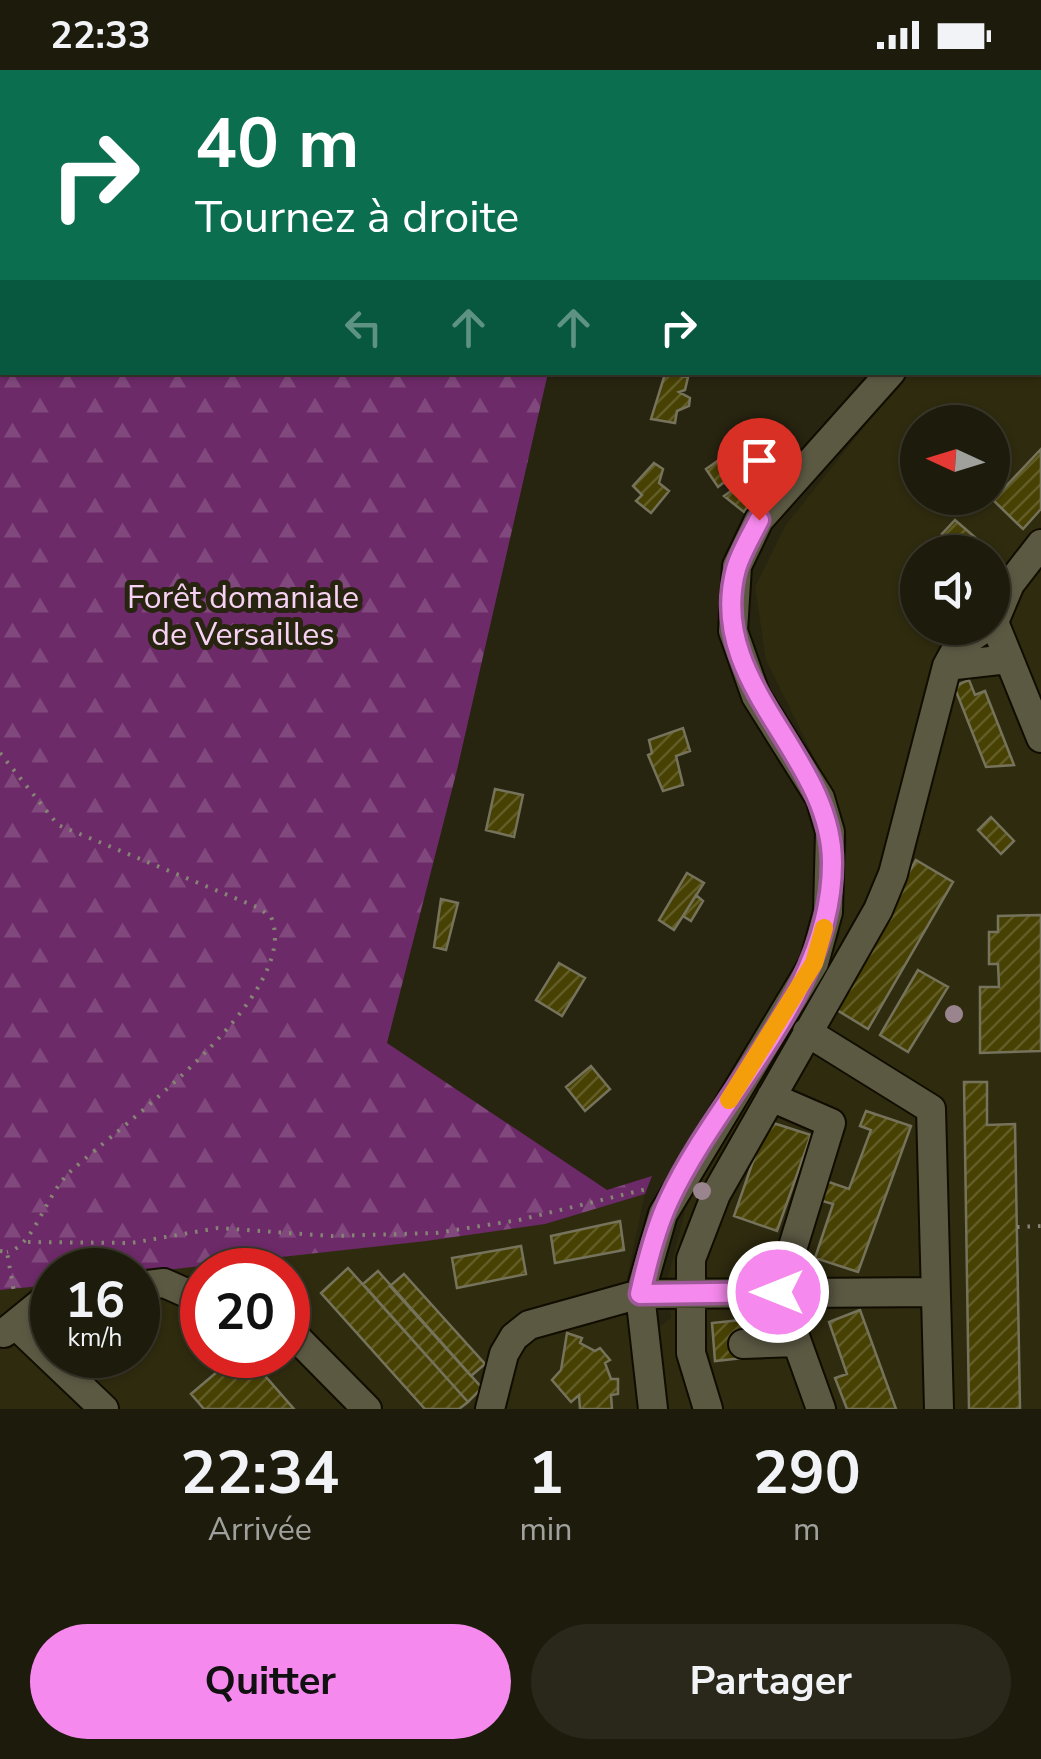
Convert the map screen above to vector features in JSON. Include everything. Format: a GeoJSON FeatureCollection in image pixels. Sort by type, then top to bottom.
{"type":"FeatureCollection","features":[{"type":"Feature","properties":{"kind":"street"},"geometry":{"type":"LineString","coordinates":[[653,1409],[640,1294],[649,1255],[671,1196],[814,963],[828,912],[830,832],[820,798],[750,680],[733,631],[737,566],[759,520],[888,375]]}},
{"type":"Feature","properties":{"kind":"street"},"geometry":{"type":"LineString","coordinates":[[1010,584],[1037,547]]}},
{"type":"Feature","properties":{"kind":"street"},"geometry":{"type":"LineString","coordinates":[[708,1409],[691,1353],[691,1259],[716,1194],[894,874],[947,666],[960,645]]}},
{"type":"Feature","properties":{"kind":"street"},"geometry":{"type":"LineString","coordinates":[[1001,645],[1041,738]]}},
{"type":"Feature","properties":{"kind":"street"},"geometry":{"type":"LineString","coordinates":[[947,666],[1008,659]]}},
{"type":"Feature","properties":{"kind":"street"},"geometry":{"type":"LineString","coordinates":[[807,1032],[931,1109],[939,1409]]}},
{"type":"Feature","properties":{"kind":"street"},"geometry":{"type":"LineString","coordinates":[[771,1097],[831,1122],[778,1292],[822,1409]]}},
{"type":"Feature","properties":{"kind":"street"},"geometry":{"type":"LineString","coordinates":[[490,1409],[504,1354],[514,1338],[529,1326],[640,1294],[935,1292]]}},
{"type":"Feature","properties":{"kind":"street"},"geometry":{"type":"LineString","coordinates":[[30,1312],[8,1331],[104,1409]]}},
{"type":"Feature","properties":{"kind":"street"},"geometry":{"type":"LineString","coordinates":[[743,1344],[796,1342]]}},
{"type":"Feature","properties":{"kind":"street"},"geometry":{"type":"LineString","coordinates":[[310,1351],[367,1409]]}},
{"type":"Feature","properties":{"kind":"path"},"geometry":{"type":"LineString","coordinates":[[0,753],[58,825],[258,908],[271,917],[276,938],[264,973],[229,1028],[176,1082],[57,1184],[28,1242]]}},
{"type":"Feature","properties":{"kind":"path"},"geometry":{"type":"LineString","coordinates":[[0,1251],[7,1252],[28,1242],[131,1243],[218,1228],[332,1236],[436,1233],[519,1220],[648,1187],[660,1189]]}},
{"type":"Feature","properties":{"kind":"path"},"geometry":{"type":"LineString","coordinates":[[1017,1227],[1041,1226]]}},
{"type":"Feature","properties":{"kind":"path"},"geometry":{"type":"LineString","coordinates":[[7,1252],[8,1331]]}},
{"type":"Feature","properties":{"kind":"shaded area"},"geometry":{"type":"Polygon","coordinates":[[[905,375],[1041,375],[1041,1409],[667,1409],[659,1327],[671,1318],[667,1281],[687,1203],[839,937],[847,838],[835,800],[766,660],[755,587],[785,526],[905,375]]]}},
{"type":"Feature","properties":{"kind":"shaded area"},"geometry":{"type":"Polygon","coordinates":[[[645,1194],[627,1278],[641,1409],[0,1409],[0,1290],[30,1287],[30,1378],[160,1378],[160,1270],[180,1268],[180,1378],[310,1378],[310,1252],[545,1224],[645,1194]]]}},
{"type":"Feature","properties":{"kind":"green space","name":"Forêt domaniale de Versailles"},"geometry":{"type":"Polygon","coordinates":[[[0,375],[548,375],[457,770],[387,1043],[607,1190],[652,1176],[645,1194],[545,1224],[426,1241],[310,1254],[310,1248],[180,1248],[180,1268],[160,1271],[160,1248],[30,1248],[30,1287],[0,1290],[0,375]]]}},
{"type":"Feature","properties":{"kind":"building"},"geometry":{"type":"Polygon","coordinates":[[[665,375],[688,377],[685,390],[679,392],[690,398],[689,406],[677,411],[675,423],[651,419],[665,375]]]}},
{"type":"Feature","properties":{"kind":"building"},"geometry":{"type":"Polygon","coordinates":[[[1041,449],[1041,509],[1023,529],[1009,515],[1010,482],[1041,449]]]}},
{"type":"Feature","properties":{"kind":"building"},"geometry":{"type":"Polygon","coordinates":[[[733,450],[745,466],[718,487],[706,469],[733,450]]]}},
{"type":"Feature","properties":{"kind":"building"},"geometry":{"type":"Polygon","coordinates":[[[654,463],[663,469],[659,483],[669,491],[651,513],[636,501],[642,495],[633,486],[654,463]]]}},
{"type":"Feature","properties":{"kind":"building"},"geometry":{"type":"Polygon","coordinates":[[[739,485],[752,501],[744,512],[724,496],[739,485]]]}},
{"type":"Feature","properties":{"kind":"building"},"geometry":{"type":"Polygon","coordinates":[[[955,520],[972,535],[943,535],[955,520]]]}},
{"type":"Feature","properties":{"kind":"building"},"geometry":{"type":"Polygon","coordinates":[[[969,680],[975,695],[985,691],[1014,765],[986,767],[954,686],[969,680]]]}},
{"type":"Feature","properties":{"kind":"building"},"geometry":{"type":"Polygon","coordinates":[[[683,728],[690,751],[676,756],[683,785],[663,791],[648,755],[652,753],[649,740],[683,728]]]}},
{"type":"Feature","properties":{"kind":"building"},"geometry":{"type":"Polygon","coordinates":[[[495,789],[523,795],[514,837],[486,830],[495,789]]]}},
{"type":"Feature","properties":{"kind":"building"},"geometry":{"type":"Polygon","coordinates":[[[991,817],[1014,841],[1001,854],[978,830],[991,817]]]}},
{"type":"Feature","properties":{"kind":"building"},"geometry":{"type":"Polygon","coordinates":[[[916,860],[953,882],[868,1029],[832,1007],[916,860]]]}},
{"type":"Feature","properties":{"kind":"building"},"geometry":{"type":"Polygon","coordinates":[[[687,873],[704,883],[674,930],[659,920],[687,873]]]}},
{"type":"Feature","properties":{"kind":"building"},"geometry":{"type":"Polygon","coordinates":[[[696,895],[703,901],[691,921],[683,916],[696,895]]]}},
{"type":"Feature","properties":{"kind":"building"},"geometry":{"type":"Polygon","coordinates":[[[441,899],[458,903],[446,950],[434,947],[441,899]]]}},
{"type":"Feature","properties":{"kind":"building"},"geometry":{"type":"Polygon","coordinates":[[[1041,915],[1041,1051],[980,1053],[980,987],[999,987],[998,964],[989,964],[989,932],[998,932],[998,916],[1041,915]]]}},
{"type":"Feature","properties":{"kind":"building"},"geometry":{"type":"Polygon","coordinates":[[[559,963],[585,978],[562,1016],[536,1000],[559,963]]]}},
{"type":"Feature","properties":{"kind":"building"},"geometry":{"type":"Polygon","coordinates":[[[918,970],[948,987],[908,1052],[880,1035],[918,970]]]}},
{"type":"Feature","properties":{"kind":"building"},"geometry":{"type":"Polygon","coordinates":[[[591,1066],[610,1089],[585,1111],[566,1087],[591,1066]]]}},
{"type":"Feature","properties":{"kind":"building"},"geometry":{"type":"Polygon","coordinates":[[[964,1082],[987,1082],[987,1125],[1015,1124],[1020,1409],[969,1409],[964,1082]]]}},
{"type":"Feature","properties":{"kind":"building"},"geometry":{"type":"Polygon","coordinates":[[[866,1111],[911,1126],[858,1272],[815,1258],[833,1204],[819,1200],[826,1181],[849,1189],[871,1130],[860,1126],[866,1111]]]}},
{"type":"Feature","properties":{"kind":"building"},"geometry":{"type":"Polygon","coordinates":[[[767,1121],[811,1135],[777,1231],[734,1216],[767,1121]]]}},
{"type":"Feature","properties":{"kind":"building"},"geometry":{"type":"Polygon","coordinates":[[[620,1221],[624,1250],[555,1263],[551,1236],[620,1221]]]}},
{"type":"Feature","properties":{"kind":"building"},"geometry":{"type":"Polygon","coordinates":[[[521,1246],[526,1274],[457,1288],[452,1258],[521,1246]]]}},
{"type":"Feature","properties":{"kind":"building"},"geometry":{"type":"Polygon","coordinates":[[[348,1268],[468,1402],[459,1409],[425,1409],[321,1293],[348,1268]]]}},
{"type":"Feature","properties":{"kind":"building"},"geometry":{"type":"Polygon","coordinates":[[[378,1271],[482,1388],[468,1402],[363,1284],[378,1271]]]}},
{"type":"Feature","properties":{"kind":"building"},"geometry":{"type":"Polygon","coordinates":[[[404,1274],[485,1364],[471,1376],[390,1286],[404,1274]]]}},
{"type":"Feature","properties":{"kind":"building"},"geometry":{"type":"Polygon","coordinates":[[[860,1310],[896,1409],[847,1409],[835,1378],[847,1374],[829,1322],[860,1310]]]}},
{"type":"Feature","properties":{"kind":"building"},"geometry":{"type":"Polygon","coordinates":[[[741,1320],[744,1358],[715,1361],[712,1323],[741,1320]]]}},
{"type":"Feature","properties":{"kind":"building"},"geometry":{"type":"Polygon","coordinates":[[[567,1333],[582,1338],[580,1343],[595,1351],[600,1348],[610,1360],[605,1363],[611,1379],[618,1379],[618,1394],[611,1395],[612,1409],[580,1409],[579,1395],[571,1402],[552,1380],[561,1370],[567,1333]]]}},
{"type":"Feature","properties":{"kind":"building"},"geometry":{"type":"Polygon","coordinates":[[[210,1378],[267,1378],[294,1409],[204,1409],[191,1394],[210,1378]]]}},
{"type":"Feature","properties":{"kind":"slow traffic"},"geometry":{"type":"LineString","coordinates":[[729,1100],[814,963],[824,928]]}},
{"type":"Feature","properties":{"kind":"route"},"geometry":{"type":"LineString","coordinates":[[759,520],[737,566],[732,598],[733,631],[756,696],[820,798],[830,832],[828,912],[814,963],[671,1196],[649,1255],[640,1294],[778,1292]]}}]}
